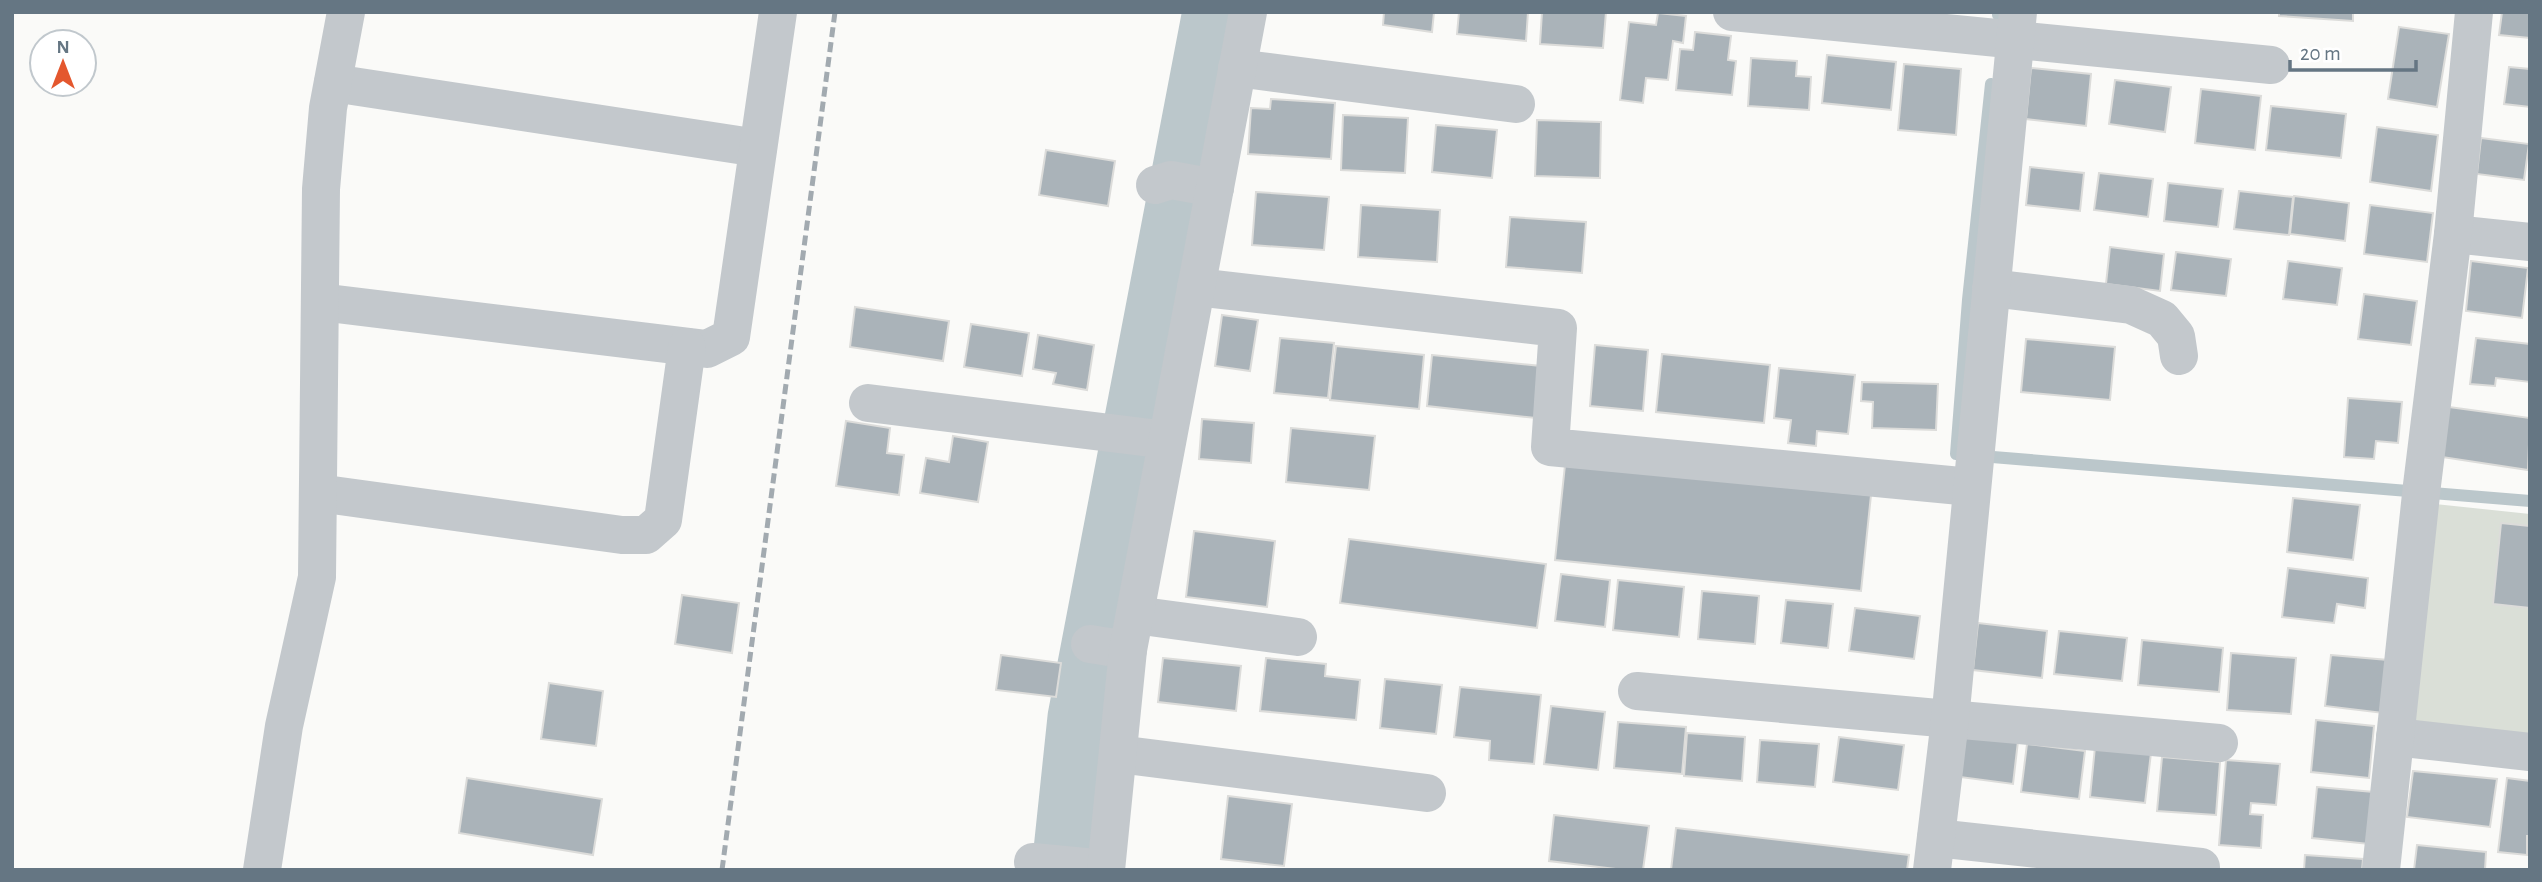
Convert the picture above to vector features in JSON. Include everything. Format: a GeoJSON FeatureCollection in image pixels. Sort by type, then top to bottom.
{"type":"FeatureCollection","features":[{"type":"Feature","properties":{"kind":"street"},"geometry":{"type":"LineString","coordinates":[[262,870],[284,726],[317,577],[321,189],[328,108],[346,12]]}},
{"type":"Feature","properties":{"kind":"street"},"geometry":{"type":"LineString","coordinates":[[320,302],[707,349],[731,337],[778,12]]}},
{"type":"Feature","properties":{"kind":"street"},"geometry":{"type":"LineString","coordinates":[[1033,862],[1105,869],[1118,754],[1118,639],[1196,287],[1186,185],[1237,68],[1248,12]]}},
{"type":"Feature","properties":{"kind":"street"},"geometry":{"type":"LineString","coordinates":[[1732,12],[2016,26],[2270,65]]}},
{"type":"Feature","properties":{"kind":"street"},"geometry":{"type":"LineString","coordinates":[[2381,870],[2453,234],[2474,12]]}},
{"type":"Feature","properties":{"kind":"street"},"geometry":{"type":"LineString","coordinates":[[2016,26],[1950,720],[1934,854],[2202,867]]}},
{"type":"Feature","properties":{"kind":"street"},"geometry":{"type":"LineString","coordinates":[[1237,68],[1516,104]]}},
{"type":"Feature","properties":{"kind":"street"},"geometry":{"type":"LineString","coordinates":[[332,83],[758,148]]}},
{"type":"Feature","properties":{"kind":"street"},"geometry":{"type":"LineString","coordinates":[[2453,234],[2530,242]]}},
{"type":"Feature","properties":{"kind":"street"},"geometry":{"type":"LineString","coordinates":[[1196,287],[1558,328],[1550,447],[1973,472]]}},
{"type":"Feature","properties":{"kind":"street"},"geometry":{"type":"LineString","coordinates":[[1991,288],[2131,305],[2162,319],[2176,336],[2179,356]]}},
{"type":"Feature","properties":{"kind":"street"},"geometry":{"type":"LineString","coordinates":[[318,493],[622,535],[646,535],[663,520],[687,347]]}},
{"type":"Feature","properties":{"kind":"street"},"geometry":{"type":"LineString","coordinates":[[868,402],[1163,439]]}},
{"type":"Feature","properties":{"kind":"street"},"geometry":{"type":"LineString","coordinates":[[1118,639],[1298,637]]}},
{"type":"Feature","properties":{"kind":"street"},"geometry":{"type":"LineString","coordinates":[[1637,691],[2219,743]]}},
{"type":"Feature","properties":{"kind":"street"},"geometry":{"type":"LineString","coordinates":[[2396,737],[2530,752]]}},
{"type":"Feature","properties":{"kind":"street"},"geometry":{"type":"LineString","coordinates":[[1118,754],[1427,793]]}},
{"type":"Feature","properties":{"kind":"shaded area"},"geometry":{"type":"Polygon","coordinates":[[[2435,504],[2530,514],[2530,734],[2412,721],[2435,504]]]}},
{"type":"Feature","properties":{"kind":"building"},"geometry":{"type":"Polygon","coordinates":[[[1384,12],[1434,12],[1432,32],[1383,25],[1384,12]]]}},
{"type":"Feature","properties":{"kind":"building"},"geometry":{"type":"Polygon","coordinates":[[[1459,12],[1528,12],[1526,41],[1457,34],[1459,12]]]}},
{"type":"Feature","properties":{"kind":"building"},"geometry":{"type":"Polygon","coordinates":[[[1542,12],[1606,12],[1603,48],[1540,44],[1542,12]]]}},
{"type":"Feature","properties":{"kind":"building"},"geometry":{"type":"Polygon","coordinates":[[[2279,12],[2353,12],[2353,21],[2279,16],[2279,12]]]}},
{"type":"Feature","properties":{"kind":"building"},"geometry":{"type":"Polygon","coordinates":[[[2502,12],[2530,12],[2530,38],[2499,35],[2502,12]]]}},
{"type":"Feature","properties":{"kind":"building"},"geometry":{"type":"Polygon","coordinates":[[[1658,13],[1686,16],[1683,43],[1673,41],[1668,80],[1646,78],[1643,103],[1620,100],[1629,22],[1656,25],[1658,13]]]}},
{"type":"Feature","properties":{"kind":"building"},"geometry":{"type":"Polygon","coordinates":[[[2399,27],[2449,34],[2437,107],[2388,99],[2399,27]]]}},
{"type":"Feature","properties":{"kind":"building"},"geometry":{"type":"Polygon","coordinates":[[[1695,32],[1731,36],[1728,60],[1736,61],[1732,95],[1676,90],[1680,49],[1693,50],[1695,32]]]}},
{"type":"Feature","properties":{"kind":"building"},"geometry":{"type":"Polygon","coordinates":[[[1827,55],[1896,62],[1891,110],[1822,103],[1827,55]]]}},
{"type":"Feature","properties":{"kind":"building"},"geometry":{"type":"Polygon","coordinates":[[[1751,58],[1797,61],[1796,76],[1811,77],[1809,110],[1748,106],[1751,58]]]}},
{"type":"Feature","properties":{"kind":"building"},"geometry":{"type":"Polygon","coordinates":[[[1904,64],[1961,69],[1956,135],[1898,130],[1904,64]]]}},
{"type":"Feature","properties":{"kind":"building"},"geometry":{"type":"Polygon","coordinates":[[[2509,67],[2530,69],[2530,107],[2504,104],[2509,67]]]}},
{"type":"Feature","properties":{"kind":"building"},"geometry":{"type":"Polygon","coordinates":[[[2031,68],[2091,74],[2086,126],[2026,119],[2031,68]]]}},
{"type":"Feature","properties":{"kind":"building"},"geometry":{"type":"Polygon","coordinates":[[[2115,80],[2171,87],[2165,132],[2109,124],[2115,80]]]}},
{"type":"Feature","properties":{"kind":"building"},"geometry":{"type":"Polygon","coordinates":[[[2201,89],[2261,96],[2255,150],[2195,143],[2201,89]]]}},
{"type":"Feature","properties":{"kind":"building"},"geometry":{"type":"Polygon","coordinates":[[[1271,99],[1335,103],[1331,159],[1248,154],[1251,108],[1270,109],[1271,99]]]}},
{"type":"Feature","properties":{"kind":"building"},"geometry":{"type":"Polygon","coordinates":[[[2271,106],[2346,114],[2341,158],[2266,150],[2271,106]]]}},
{"type":"Feature","properties":{"kind":"building"},"geometry":{"type":"Polygon","coordinates":[[[1343,115],[1408,118],[1405,173],[1341,170],[1343,115]]]}},
{"type":"Feature","properties":{"kind":"building"},"geometry":{"type":"Polygon","coordinates":[[[1537,120],[1601,122],[1600,178],[1535,176],[1537,120]]]}},
{"type":"Feature","properties":{"kind":"building"},"geometry":{"type":"Polygon","coordinates":[[[1436,125],[1497,130],[1492,178],[1432,172],[1436,125]]]}},
{"type":"Feature","properties":{"kind":"building"},"geometry":{"type":"Polygon","coordinates":[[[2377,127],[2438,135],[2431,191],[2370,182],[2377,127]]]}},
{"type":"Feature","properties":{"kind":"building"},"geometry":{"type":"Polygon","coordinates":[[[2481,138],[2529,144],[2524,180],[2477,174],[2481,138]]]}},
{"type":"Feature","properties":{"kind":"building"},"geometry":{"type":"Polygon","coordinates":[[[1046,150],[1115,161],[1108,206],[1039,195],[1046,150]]]}},
{"type":"Feature","properties":{"kind":"building"},"geometry":{"type":"Polygon","coordinates":[[[2030,167],[2084,173],[2080,211],[2026,205],[2030,167]]]}},
{"type":"Feature","properties":{"kind":"building"},"geometry":{"type":"Polygon","coordinates":[[[2099,173],[2153,179],[2148,217],[2094,210],[2099,173]]]}},
{"type":"Feature","properties":{"kind":"building"},"geometry":{"type":"Polygon","coordinates":[[[2168,183],[2223,189],[2218,227],[2164,221],[2168,183]]]}},
{"type":"Feature","properties":{"kind":"building"},"geometry":{"type":"Polygon","coordinates":[[[2239,191],[2293,197],[2289,235],[2234,229],[2239,191]]]}},
{"type":"Feature","properties":{"kind":"building"},"geometry":{"type":"Polygon","coordinates":[[[1256,192],[1329,197],[1324,250],[1252,245],[1256,192]]]}},
{"type":"Feature","properties":{"kind":"building"},"geometry":{"type":"Polygon","coordinates":[[[2294,196],[2349,203],[2345,241],[2290,234],[2294,196]]]}},
{"type":"Feature","properties":{"kind":"building"},"geometry":{"type":"Polygon","coordinates":[[[1361,205],[1440,210],[1437,262],[1358,257],[1361,205]]]}},
{"type":"Feature","properties":{"kind":"building"},"geometry":{"type":"Polygon","coordinates":[[[2370,205],[2433,213],[2427,262],[2364,254],[2370,205]]]}},
{"type":"Feature","properties":{"kind":"building"},"geometry":{"type":"Polygon","coordinates":[[[1510,217],[1586,222],[1582,273],[1506,267],[1510,217]]]}},
{"type":"Feature","properties":{"kind":"building"},"geometry":{"type":"Polygon","coordinates":[[[2110,247],[2164,254],[2160,291],[2106,284],[2110,247]]]}},
{"type":"Feature","properties":{"kind":"building"},"geometry":{"type":"Polygon","coordinates":[[[2176,252],[2231,259],[2226,296],[2171,290],[2176,252]]]}},
{"type":"Feature","properties":{"kind":"building"},"geometry":{"type":"Polygon","coordinates":[[[2288,261],[2342,268],[2337,305],[2283,299],[2288,261]]]}},
{"type":"Feature","properties":{"kind":"building"},"geometry":{"type":"Polygon","coordinates":[[[2471,261],[2528,268],[2522,318],[2466,311],[2471,261]]]}},
{"type":"Feature","properties":{"kind":"building"},"geometry":{"type":"Polygon","coordinates":[[[2364,294],[2417,301],[2411,345],[2358,339],[2364,294]]]}},
{"type":"Feature","properties":{"kind":"building"},"geometry":{"type":"Polygon","coordinates":[[[855,307],[949,321],[943,361],[850,347],[855,307]]]}},
{"type":"Feature","properties":{"kind":"building"},"geometry":{"type":"Polygon","coordinates":[[[1222,315],[1258,320],[1250,371],[1215,366],[1222,315]]]}},
{"type":"Feature","properties":{"kind":"building"},"geometry":{"type":"Polygon","coordinates":[[[971,324],[1029,333],[1022,376],[964,367],[971,324]]]}},
{"type":"Feature","properties":{"kind":"building"},"geometry":{"type":"Polygon","coordinates":[[[1038,335],[1094,345],[1087,390],[1053,384],[1056,373],[1033,369],[1038,335]]]}},
{"type":"Feature","properties":{"kind":"building"},"geometry":{"type":"Polygon","coordinates":[[[1280,338],[1334,343],[1328,398],[1274,393],[1280,338]]]}},
{"type":"Feature","properties":{"kind":"building"},"geometry":{"type":"Polygon","coordinates":[[[2476,338],[2530,344],[2530,382],[2496,378],[2495,386],[2470,384],[2476,338]]]}},
{"type":"Feature","properties":{"kind":"building"},"geometry":{"type":"Polygon","coordinates":[[[2026,339],[2115,347],[2110,400],[2021,392],[2026,339]]]}},
{"type":"Feature","properties":{"kind":"building"},"geometry":{"type":"Polygon","coordinates":[[[1595,345],[1648,350],[1643,411],[1590,406],[1595,345]]]}},
{"type":"Feature","properties":{"kind":"building"},"geometry":{"type":"Polygon","coordinates":[[[1336,346],[1424,355],[1419,409],[1330,400],[1336,346]]]}},
{"type":"Feature","properties":{"kind":"building"},"geometry":{"type":"Polygon","coordinates":[[[1662,354],[1770,365],[1764,423],[1656,412],[1662,354]]]}},
{"type":"Feature","properties":{"kind":"building"},"geometry":{"type":"Polygon","coordinates":[[[1432,355],[1541,366],[1536,418],[1427,406],[1432,355]]]}},
{"type":"Feature","properties":{"kind":"building"},"geometry":{"type":"Polygon","coordinates":[[[1779,368],[1855,375],[1848,434],[1817,431],[1816,446],[1788,443],[1791,420],[1774,418],[1779,368]]]}},
{"type":"Feature","properties":{"kind":"building"},"geometry":{"type":"Polygon","coordinates":[[[1862,382],[1938,384],[1936,430],[1872,428],[1873,402],[1861,401],[1862,382]]]}},
{"type":"Feature","properties":{"kind":"building"},"geometry":{"type":"Polygon","coordinates":[[[2348,398],[2402,402],[2398,443],[2376,441],[2374,459],[2344,457],[2348,398]]]}},
{"type":"Feature","properties":{"kind":"building"},"geometry":{"type":"Polygon","coordinates":[[[2449,407],[2530,418],[2528,470],[2442,457],[2449,407]]]}},
{"type":"Feature","properties":{"kind":"building"},"geometry":{"type":"Polygon","coordinates":[[[1202,419],[1254,423],[1251,463],[1199,459],[1202,419]]]}},
{"type":"Feature","properties":{"kind":"building"},"geometry":{"type":"Polygon","coordinates":[[[846,421],[890,428],[887,453],[904,455],[899,495],[836,486],[846,421]]]}},
{"type":"Feature","properties":{"kind":"building"},"geometry":{"type":"Polygon","coordinates":[[[1291,428],[1375,436],[1369,490],[1286,482],[1291,428]]]}},
{"type":"Feature","properties":{"kind":"building"},"geometry":{"type":"Polygon","coordinates":[[[953,436],[988,442],[978,502],[920,493],[926,458],[949,462],[953,436]]]}},
{"type":"Feature","properties":{"kind":"building"},"geometry":{"type":"Polygon","coordinates":[[[1565,465],[1871,495],[1861,591],[1555,560],[1565,465]]]}},
{"type":"Feature","properties":{"kind":"building"},"geometry":{"type":"Polygon","coordinates":[[[2293,498],[2360,505],[2353,560],[2287,552],[2293,498]]]}},
{"type":"Feature","properties":{"kind":"building"},"geometry":{"type":"Polygon","coordinates":[[[2501,523],[2530,526],[2530,608],[2493,604],[2501,523]]]}},
{"type":"Feature","properties":{"kind":"building"},"geometry":{"type":"Polygon","coordinates":[[[1194,531],[1275,541],[1267,607],[1186,597],[1194,531]]]}},
{"type":"Feature","properties":{"kind":"building"},"geometry":{"type":"Polygon","coordinates":[[[1349,539],[1546,564],[1537,628],[1340,603],[1349,539]]]}},
{"type":"Feature","properties":{"kind":"building"},"geometry":{"type":"Polygon","coordinates":[[[2288,568],[2368,578],[2365,608],[2337,604],[2334,623],[2282,617],[2288,568]]]}},
{"type":"Feature","properties":{"kind":"building"},"geometry":{"type":"Polygon","coordinates":[[[1561,574],[1610,580],[1605,627],[1555,621],[1561,574]]]}},
{"type":"Feature","properties":{"kind":"building"},"geometry":{"type":"Polygon","coordinates":[[[1618,580],[1684,587],[1679,637],[1613,630],[1618,580]]]}},
{"type":"Feature","properties":{"kind":"building"},"geometry":{"type":"Polygon","coordinates":[[[1702,591],[1759,596],[1755,644],[1698,639],[1702,591]]]}},
{"type":"Feature","properties":{"kind":"building"},"geometry":{"type":"Polygon","coordinates":[[[682,595],[739,603],[732,653],[675,644],[682,595]]]}},
{"type":"Feature","properties":{"kind":"building"},"geometry":{"type":"Polygon","coordinates":[[[1786,600],[1833,604],[1828,648],[1781,643],[1786,600]]]}},
{"type":"Feature","properties":{"kind":"building"},"geometry":{"type":"Polygon","coordinates":[[[1855,608],[1920,616],[1914,659],[1849,651],[1855,608]]]}},
{"type":"Feature","properties":{"kind":"building"},"geometry":{"type":"Polygon","coordinates":[[[1978,623],[2047,631],[2042,678],[1973,670],[1978,623]]]}},
{"type":"Feature","properties":{"kind":"building"},"geometry":{"type":"Polygon","coordinates":[[[2059,631],[2127,638],[2122,681],[2054,674],[2059,631]]]}},
{"type":"Feature","properties":{"kind":"building"},"geometry":{"type":"Polygon","coordinates":[[[2142,640],[2223,648],[2219,692],[2138,685],[2142,640]]]}},
{"type":"Feature","properties":{"kind":"building"},"geometry":{"type":"Polygon","coordinates":[[[2231,653],[2296,658],[2291,714],[2227,710],[2231,653]]]}},
{"type":"Feature","properties":{"kind":"building"},"geometry":{"type":"Polygon","coordinates":[[[1001,655],[1061,663],[1056,697],[996,690],[1001,655]]]}},
{"type":"Feature","properties":{"kind":"building"},"geometry":{"type":"Polygon","coordinates":[[[2331,655],[2388,660],[2383,713],[2325,706],[2331,655]]]}},
{"type":"Feature","properties":{"kind":"building"},"geometry":{"type":"Polygon","coordinates":[[[1163,658],[1241,666],[1236,711],[1158,702],[1163,658]]]}},
{"type":"Feature","properties":{"kind":"building"},"geometry":{"type":"Polygon","coordinates":[[[1266,658],[1326,664],[1325,676],[1360,680],[1356,720],[1260,711],[1266,658]]]}},
{"type":"Feature","properties":{"kind":"building"},"geometry":{"type":"Polygon","coordinates":[[[1385,679],[1442,685],[1436,734],[1380,728],[1385,679]]]}},
{"type":"Feature","properties":{"kind":"building"},"geometry":{"type":"Polygon","coordinates":[[[549,683],[603,691],[596,746],[541,739],[549,683]]]}},
{"type":"Feature","properties":{"kind":"building"},"geometry":{"type":"Polygon","coordinates":[[[1460,687],[1541,695],[1534,764],[1489,760],[1490,741],[1454,737],[1460,687]]]}},
{"type":"Feature","properties":{"kind":"building"},"geometry":{"type":"Polygon","coordinates":[[[1551,706],[1605,712],[1598,770],[1544,764],[1551,706]]]}},
{"type":"Feature","properties":{"kind":"building"},"geometry":{"type":"Polygon","coordinates":[[[2316,720],[2374,726],[2369,778],[2311,772],[2316,720]]]}},
{"type":"Feature","properties":{"kind":"building"},"geometry":{"type":"Polygon","coordinates":[[[1618,722],[1686,727],[1682,774],[1614,768],[1618,722]]]}},
{"type":"Feature","properties":{"kind":"building"},"geometry":{"type":"Polygon","coordinates":[[[1687,733],[1745,737],[1742,781],[1684,776],[1687,733]]]}},
{"type":"Feature","properties":{"kind":"building"},"geometry":{"type":"Polygon","coordinates":[[[1966,734],[2018,741],[2013,784],[1960,777],[1966,734]]]}},
{"type":"Feature","properties":{"kind":"building"},"geometry":{"type":"Polygon","coordinates":[[[1839,737],[1904,745],[1898,790],[1833,782],[1839,737]]]}},
{"type":"Feature","properties":{"kind":"building"},"geometry":{"type":"Polygon","coordinates":[[[1760,740],[1819,744],[1815,787],[1757,782],[1760,740]]]}},
{"type":"Feature","properties":{"kind":"building"},"geometry":{"type":"Polygon","coordinates":[[[2027,744],[2085,751],[2079,799],[2021,792],[2027,744]]]}},
{"type":"Feature","properties":{"kind":"building"},"geometry":{"type":"Polygon","coordinates":[[[2095,747],[2151,753],[2145,803],[2090,797],[2095,747]]]}},
{"type":"Feature","properties":{"kind":"building"},"geometry":{"type":"Polygon","coordinates":[[[2162,757],[2220,762],[2216,815],[2157,811],[2162,757]]]}},
{"type":"Feature","properties":{"kind":"building"},"geometry":{"type":"Polygon","coordinates":[[[2226,760],[2280,764],[2276,805],[2251,803],[2250,814],[2263,815],[2261,848],[2219,845],[2226,760]]]}},
{"type":"Feature","properties":{"kind":"building"},"geometry":{"type":"Polygon","coordinates":[[[2413,771],[2497,779],[2490,827],[2407,817],[2413,771]]]}},
{"type":"Feature","properties":{"kind":"building"},"geometry":{"type":"Polygon","coordinates":[[[467,778],[602,799],[593,855],[459,833],[467,778]]]}},
{"type":"Feature","properties":{"kind":"building"},"geometry":{"type":"Polygon","coordinates":[[[2507,778],[2530,781],[2530,836],[2527,836],[2527,855],[2498,852],[2507,778]]]}},
{"type":"Feature","properties":{"kind":"building"},"geometry":{"type":"Polygon","coordinates":[[[2317,787],[2374,792],[2369,844],[2312,838],[2317,787]]]}},
{"type":"Feature","properties":{"kind":"building"},"geometry":{"type":"Polygon","coordinates":[[[1228,796],[1292,804],[1284,866],[1221,859],[1228,796]]]}},
{"type":"Feature","properties":{"kind":"building"},"geometry":{"type":"Polygon","coordinates":[[[1554,815],[1649,826],[1643,870],[1549,861],[1554,815]]]}},
{"type":"Feature","properties":{"kind":"building"},"geometry":{"type":"Polygon","coordinates":[[[1676,828],[1909,855],[1907,870],[1671,870],[1676,828]]]}},
{"type":"Feature","properties":{"kind":"building"},"geometry":{"type":"Polygon","coordinates":[[[2417,845],[2486,852],[2485,870],[2414,870],[2417,845]]]}},
{"type":"Feature","properties":{"kind":"building"},"geometry":{"type":"Polygon","coordinates":[[[2305,855],[2363,859],[2362,870],[2304,870],[2305,855]]]}},
{"type":"Feature","properties":{"kind":"waterway"},"geometry":{"type":"LineString","coordinates":[[1069,870],[1085,718],[1220,12]]}},
{"type":"Feature","properties":{"kind":"waterway"},"geometry":{"type":"LineString","coordinates":[[1991,84],[1968,300],[1956,454],[2530,501]]}},
{"type":"Feature","properties":{"kind":"railway"},"geometry":{"type":"LineString","coordinates":[[722,870],[835,12]]}}]}
